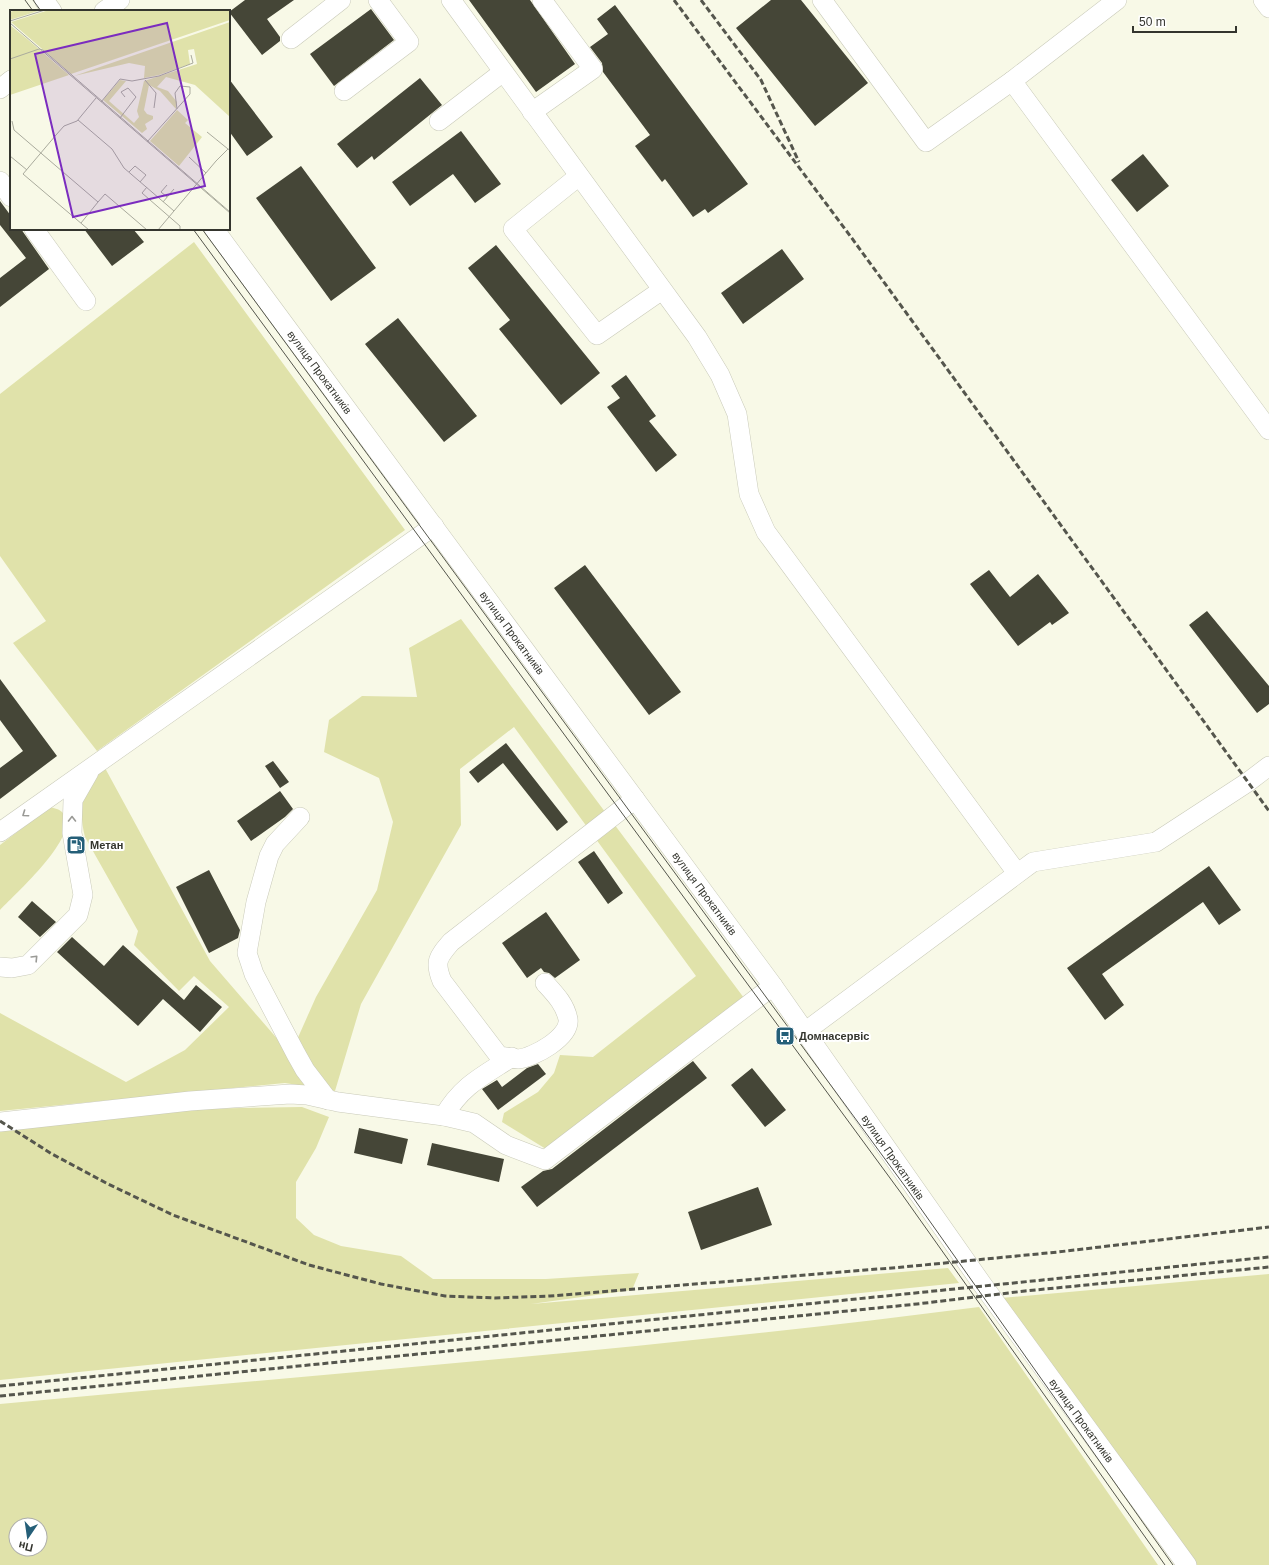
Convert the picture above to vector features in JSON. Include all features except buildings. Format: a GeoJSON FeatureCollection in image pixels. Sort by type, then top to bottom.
{"type":"FeatureCollection","features":[{"type":"Feature","properties":{"kind":"street"},"geometry":{"type":"LineString","coordinates":[[44,0],[51,10]]}},
{"type":"Feature","properties":{"kind":"street"},"geometry":{"type":"LineString","coordinates":[[105,10],[120,0]]}},
{"type":"Feature","properties":{"kind":"street"},"geometry":{"type":"LineString","coordinates":[[291,39],[341,0]]}},
{"type":"Feature","properties":{"kind":"street"},"geometry":{"type":"LineString","coordinates":[[344,91],[409,42],[378,0]]}},
{"type":"Feature","properties":{"kind":"street"},"geometry":{"type":"LineString","coordinates":[[451,0],[697,338],[720,375],[737,414],[749,494],[766,532],[1017,873]]}},
{"type":"Feature","properties":{"kind":"street"},"geometry":{"type":"LineString","coordinates":[[532,112],[593,70],[542,0]]}},
{"type":"Feature","properties":{"kind":"street"},"geometry":{"type":"LineString","coordinates":[[822,0],[926,142],[1012,81],[1117,0]]}},
{"type":"Feature","properties":{"kind":"street"},"geometry":{"type":"LineString","coordinates":[[1263,0],[1269,8]]}},
{"type":"Feature","properties":{"kind":"street"},"geometry":{"type":"LineString","coordinates":[[439,121],[503,72]]}},
{"type":"Feature","properties":{"kind":"street"},"geometry":{"type":"LineString","coordinates":[[0,89],[10,81]]}},
{"type":"Feature","properties":{"kind":"street"},"geometry":{"type":"LineString","coordinates":[[1012,81],[1269,430]]}},
{"type":"Feature","properties":{"kind":"street"},"geometry":{"type":"LineString","coordinates":[[579,176],[513,229],[597,334],[662,290]]}},
{"type":"Feature","properties":{"kind":"street"},"geometry":{"type":"LineString","coordinates":[[0,181],[10,196]]}},
{"type":"Feature","properties":{"kind":"street"},"geometry":{"type":"LineString","coordinates":[[35,230],[86,301]]}},
{"type":"Feature","properties":{"kind":"street","name":"вулиця Прокатників"},"geometry":{"type":"LineString","coordinates":[[215,230],[806,1031],[982,1284],[1187,1565]]}},
{"type":"Feature","properties":{"kind":"street"},"geometry":{"type":"LineString","coordinates":[[0,832],[434,526]]}},
{"type":"Feature","properties":{"kind":"street"},"geometry":{"type":"LineString","coordinates":[[806,1031],[1033,862],[1156,842],[1248,782],[1269,766]]}},
{"type":"Feature","properties":{"kind":"street"},"geometry":{"type":"LineString","coordinates":[[0,967],[12,968],[28,966],[78,915],[83,895],[72,833],[73,800],[92,767]]}},
{"type":"Feature","properties":{"kind":"street"},"geometry":{"type":"LineString","coordinates":[[545,983],[564,1006],[568,1021],[563,1032],[554,1042],[538,1053],[518,1059],[499,1056],[442,981],[437,969],[439,956],[451,942],[635,799]]}},
{"type":"Feature","properties":{"kind":"street"},"geometry":{"type":"LineString","coordinates":[[300,817],[275,844],[269,856],[256,902],[246,953],[254,974],[296,1054],[305,1070],[328,1100]]}},
{"type":"Feature","properties":{"kind":"street"},"geometry":{"type":"LineString","coordinates":[[0,1122],[190,1101],[290,1094],[307,1095],[328,1100],[444,1116],[474,1123],[506,1145],[545,1160],[773,986]]}},
{"type":"Feature","properties":{"kind":"street"},"geometry":{"type":"LineString","coordinates":[[444,1116],[459,1093],[467,1086],[512,1058]]}},
{"type":"Feature","properties":{"kind":"green space"},"geometry":{"type":"Polygon","coordinates":[[[194,242],[405,530],[97,751],[13,643],[46,621],[0,556],[0,394],[194,242]]]}},
{"type":"Feature","properties":{"kind":"green space"},"geometry":{"type":"Polygon","coordinates":[[[461,619],[744,998],[546,1149],[502,1122],[504,1113],[538,1092],[554,1073],[560,1055],[593,1057],[696,976],[514,727],[460,769],[461,825],[361,1004],[335,1091],[285,1083],[0,1111],[0,1013],[126,1082],[185,1050],[229,1007],[194,976],[179,991],[134,945],[138,931],[85,837],[83,830],[82,808],[87,787],[92,779],[105,768],[210,961],[280,1042],[296,1042],[316,997],[377,890],[393,822],[379,778],[324,752],[329,720],[362,696],[417,697],[409,648],[461,619]]]}},
{"type":"Feature","properties":{"kind":"green space"},"geometry":{"type":"Polygon","coordinates":[[[50,807],[58,809],[62,812],[67,821],[64,834],[45,863],[0,910],[0,845],[50,807]]]}},
{"type":"Feature","properties":{"kind":"green space"},"geometry":{"type":"Polygon","coordinates":[[[302,1107],[329,1117],[316,1148],[296,1182],[296,1218],[314,1235],[341,1246],[401,1256],[433,1279],[546,1279],[639,1273],[632,1290],[531,1304],[948,1268],[959,1283],[0,1380],[0,1130],[190,1109],[302,1107]]]}},
{"type":"Feature","properties":{"kind":"green space"},"geometry":{"type":"Polygon","coordinates":[[[1269,1274],[1269,1565],[1194,1565],[1001,1298],[1269,1274]]]}},
{"type":"Feature","properties":{"kind":"green space"},"geometry":{"type":"Polygon","coordinates":[[[979,1307],[1158,1565],[0,1565],[0,1404],[490,1360],[735,1336],[979,1307]]]}},
{"type":"Feature","properties":{"kind":"tram line"},"geometry":{"type":"LineString","coordinates":[[25,0],[32,10]]}},
{"type":"Feature","properties":{"kind":"tram line"},"geometry":{"type":"LineString","coordinates":[[33,0],[40,10]]}},
{"type":"Feature","properties":{"kind":"tram line"},"geometry":{"type":"LineString","coordinates":[[194,230],[901,1193],[1165,1565]]}},
{"type":"Feature","properties":{"kind":"tram line"},"geometry":{"type":"LineString","coordinates":[[203,230],[907,1189],[1173,1565]]}},
{"type":"Feature","properties":{"kind":"railway"},"geometry":{"type":"LineString","coordinates":[[674,0],[851,237],[1269,811]]}},
{"type":"Feature","properties":{"kind":"railway"},"geometry":{"type":"LineString","coordinates":[[701,0],[761,80],[799,162]]}},
{"type":"Feature","properties":{"kind":"railway"},"geometry":{"type":"LineString","coordinates":[[0,1121],[52,1154],[108,1184],[173,1215],[309,1265],[381,1284],[445,1296],[495,1298],[550,1296],[903,1267],[1058,1252],[1269,1227]]}},
{"type":"Feature","properties":{"kind":"railway"},"geometry":{"type":"LineString","coordinates":[[0,1386],[1269,1257]]}},
{"type":"Feature","properties":{"kind":"railway"},"geometry":{"type":"LineString","coordinates":[[0,1396],[917,1304],[1025,1291],[1269,1267]]}},
{"type":"Feature","properties":{"kind":"place","name":"Метан"},"geometry":{"type":"Point","coordinates":[76,845]}},
{"type":"Feature","properties":{"kind":"place","name":"Домнасервіс"},"geometry":{"type":"Point","coordinates":[785,1036]}}]}
